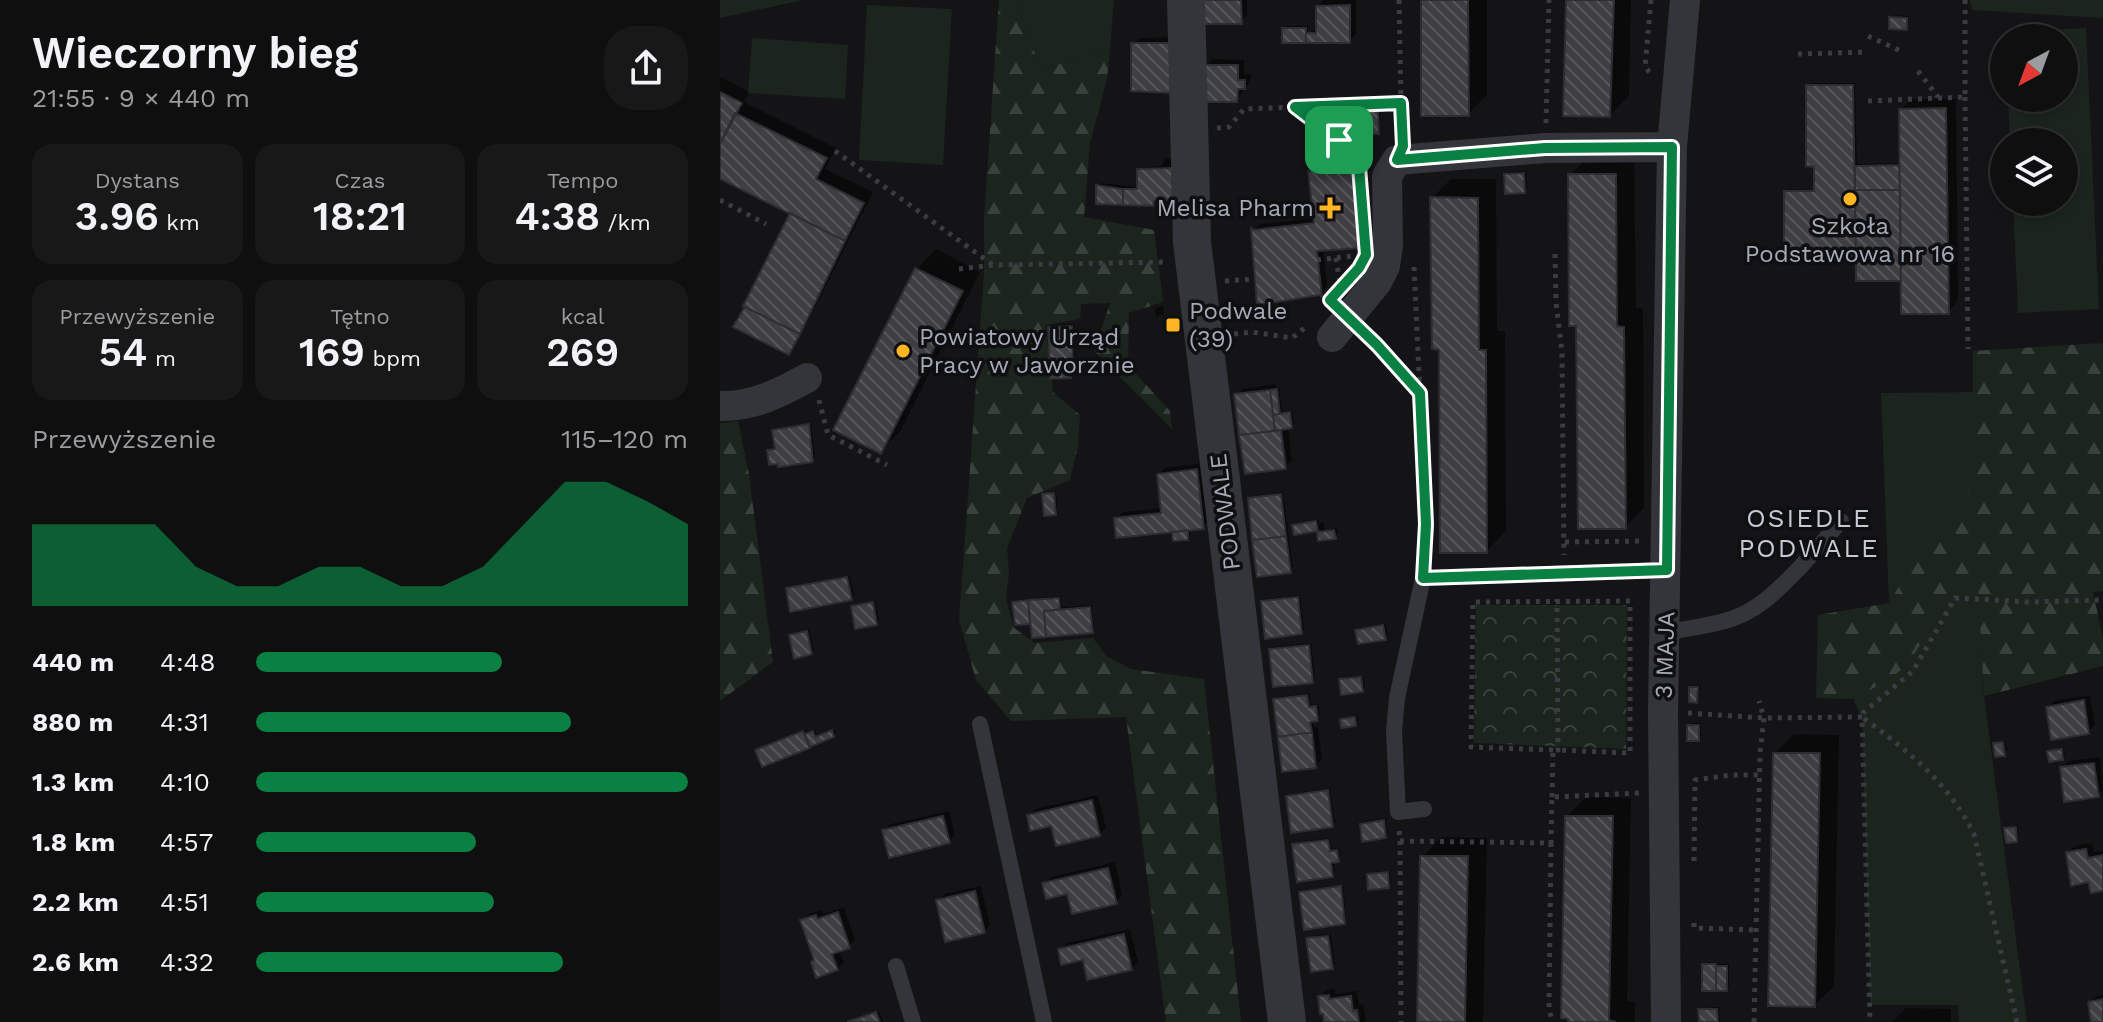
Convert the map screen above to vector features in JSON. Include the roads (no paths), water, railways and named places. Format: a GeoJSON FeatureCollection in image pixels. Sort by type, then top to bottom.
{"type":"FeatureCollection","features":[{"type":"Feature","properties":{"kind":"street","name":"PODWALE"},"geometry":{"type":"LineString","coordinates":[[1186,0],[1192,242],[1287,1022]]}},
{"type":"Feature","properties":{"kind":"street","name":"3 MAJA"},"geometry":{"type":"LineString","coordinates":[[1666,1022],[1663,712],[1672,147],[1685,0]]}},
{"type":"Feature","properties":{"kind":"street"},"geometry":{"type":"LineString","coordinates":[[1330,325],[1377,282],[1385,266],[1388,245],[1387,176],[1397,160],[1545,148],[1672,147]]}},
{"type":"Feature","properties":{"kind":"street"},"geometry":{"type":"LineString","coordinates":[[720,406],[774,396],[807,378]]}},
{"type":"Feature","properties":{"kind":"lane"},"geometry":{"type":"LineString","coordinates":[[1665,633],[1749,612],[1809,557],[1841,521]]}},
{"type":"Feature","properties":{"kind":"lane"},"geometry":{"type":"LineString","coordinates":[[1424,809],[1398,812],[1394,732],[1397,698],[1423,578],[1667,570]]}},
{"type":"Feature","properties":{"kind":"lane"},"geometry":{"type":"LineString","coordinates":[[980,724],[1044,1022]]}},
{"type":"Feature","properties":{"kind":"lane"},"geometry":{"type":"LineString","coordinates":[[896,966],[913,1022]]}},
{"type":"Feature","properties":{"kind":"place","name":"Szkoła Podstawowa nr 16"},"geometry":{"type":"Point","coordinates":[1850,199]}},
{"type":"Feature","properties":{"kind":"place","name":"Melisa Pharm"},"geometry":{"type":"Point","coordinates":[1330,208]}},
{"type":"Feature","properties":{"kind":"place","name":"Podwale (39)"},"geometry":{"type":"Point","coordinates":[1173,325]}},
{"type":"Feature","properties":{"kind":"place","name":"Powiatowy Urząd Pracy w Jaworznie"},"geometry":{"type":"Point","coordinates":[903,351]}},
{"type":"Feature","properties":{"kind":"district","name":"OSIEDLE PODWALE"},"geometry":{"type":"Point","coordinates":[1809,533]}}]}
